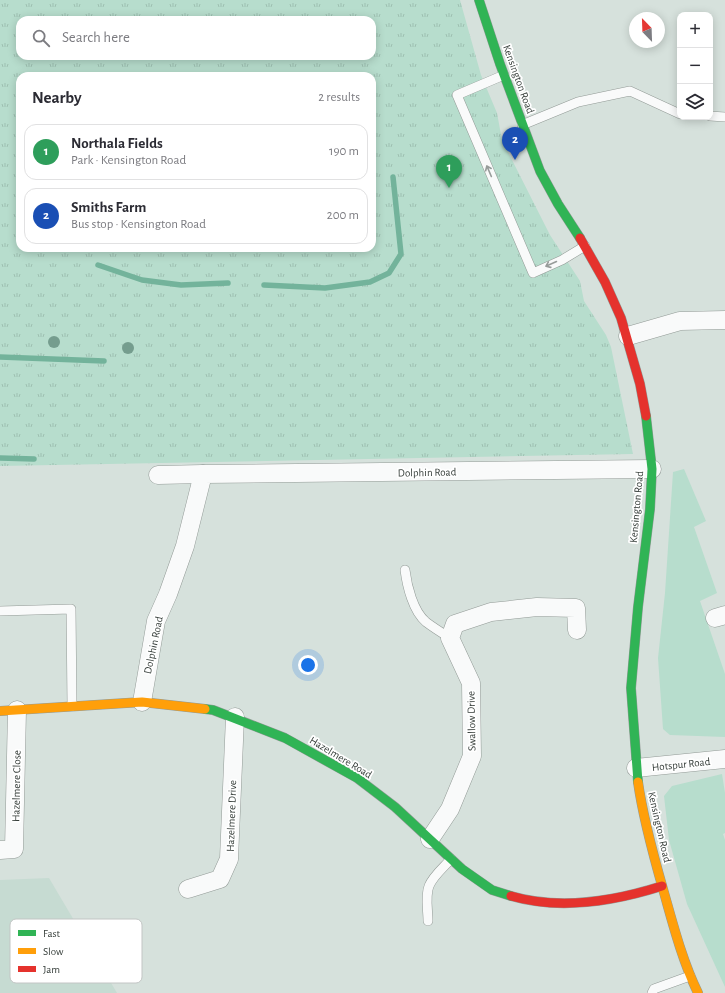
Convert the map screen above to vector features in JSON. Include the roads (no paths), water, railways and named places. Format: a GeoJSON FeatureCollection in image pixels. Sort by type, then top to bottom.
{"type":"FeatureCollection","features":[{"type":"Feature","properties":{"kind":"street","name":"Kensington Road"},"geometry":{"type":"LineString","coordinates":[[479,0],[522,125],[546,183],[585,246],[605,282],[628,336],[640,384],[652,469],[650,509],[638,607],[631,688],[636,768],[641,805],[673,926],[690,976],[698,993]]}},
{"type":"Feature","properties":{"kind":"street"},"geometry":{"type":"LineString","coordinates":[[628,336],[680,321],[725,320]]}},
{"type":"Feature","properties":{"kind":"street","name":"Dolphin Road"},"geometry":{"type":"LineString","coordinates":[[158,475],[652,469]]}},
{"type":"Feature","properties":{"kind":"street","name":"Dolphin Road"},"geometry":{"type":"LineString","coordinates":[[142,702],[156,622],[168,594],[185,546],[202,474]]}},
{"type":"Feature","properties":{"kind":"street"},"geometry":{"type":"LineString","coordinates":[[450,638],[455,624],[491,612],[537,607],[576,608],[577,630]]}},
{"type":"Feature","properties":{"kind":"street","name":"Swallow Drive"},"geometry":{"type":"LineString","coordinates":[[430,838],[450,809],[472,756],[471,683],[450,638]]}},
{"type":"Feature","properties":{"kind":"street","name":"Hazelmere Road"},"geometry":{"type":"LineString","coordinates":[[9,710],[142,702],[212,710],[285,738],[358,778],[395,807],[430,838],[462,870],[492,890],[520,898],[553,902],[594,902],[634,895],[662,886]]}},
{"type":"Feature","properties":{"kind":"street","name":"Hazelmere Close"},"geometry":{"type":"LineString","coordinates":[[0,850],[14,849],[9,710]]}},
{"type":"Feature","properties":{"kind":"street","name":"Hazelmere Drive"},"geometry":{"type":"LineString","coordinates":[[188,889],[220,879],[229,859],[235,718]]}},
{"type":"Feature","properties":{"kind":"street","name":"Hotspur Road"},"geometry":{"type":"LineString","coordinates":[[636,768],[725,759]]}},
{"type":"Feature","properties":{"kind":"lane"},"geometry":{"type":"LineString","coordinates":[[504,75],[456,95],[533,272],[562,260],[585,246]]}},
{"type":"Feature","properties":{"kind":"lane"},"geometry":{"type":"LineString","coordinates":[[522,125],[578,102],[630,91],[677,113]]}},
{"type":"Feature","properties":{"kind":"lane"},"geometry":{"type":"LineString","coordinates":[[713,116],[725,117]]}},
{"type":"Feature","properties":{"kind":"lane"},"geometry":{"type":"LineString","coordinates":[[405,570],[407,586],[414,604],[425,621],[450,638]]}},
{"type":"Feature","properties":{"kind":"lane"},"geometry":{"type":"LineString","coordinates":[[0,611],[71,609],[72,706]]}},
{"type":"Feature","properties":{"kind":"lane"},"geometry":{"type":"LineString","coordinates":[[428,921],[429,886],[451,859]]}},
{"type":"Feature","properties":{"kind":"lane"},"geometry":{"type":"LineString","coordinates":[[652,993],[654,989],[690,976]]}},
{"type":"Feature","properties":{"kind":"waterway"},"geometry":{"type":"LineString","coordinates":[[264,285],[325,288],[370,282],[389,273],[401,254],[393,177]]}},
{"type":"Feature","properties":{"kind":"waterway"},"geometry":{"type":"LineString","coordinates":[[98,265],[142,280],[181,285],[228,283]]}},
{"type":"Feature","properties":{"kind":"waterway"},"geometry":{"type":"LineString","coordinates":[[0,357],[104,361]]}},
{"type":"Feature","properties":{"kind":"waterway"},"geometry":{"type":"LineString","coordinates":[[0,458],[34,459]]}},
{"type":"Feature","properties":{"kind":"place","name":"Smiths Farm"},"geometry":{"type":"Point","coordinates":[515,160]}},
{"type":"Feature","properties":{"kind":"place","name":"Northala Fields"},"geometry":{"type":"Point","coordinates":[449,188]}}]}
